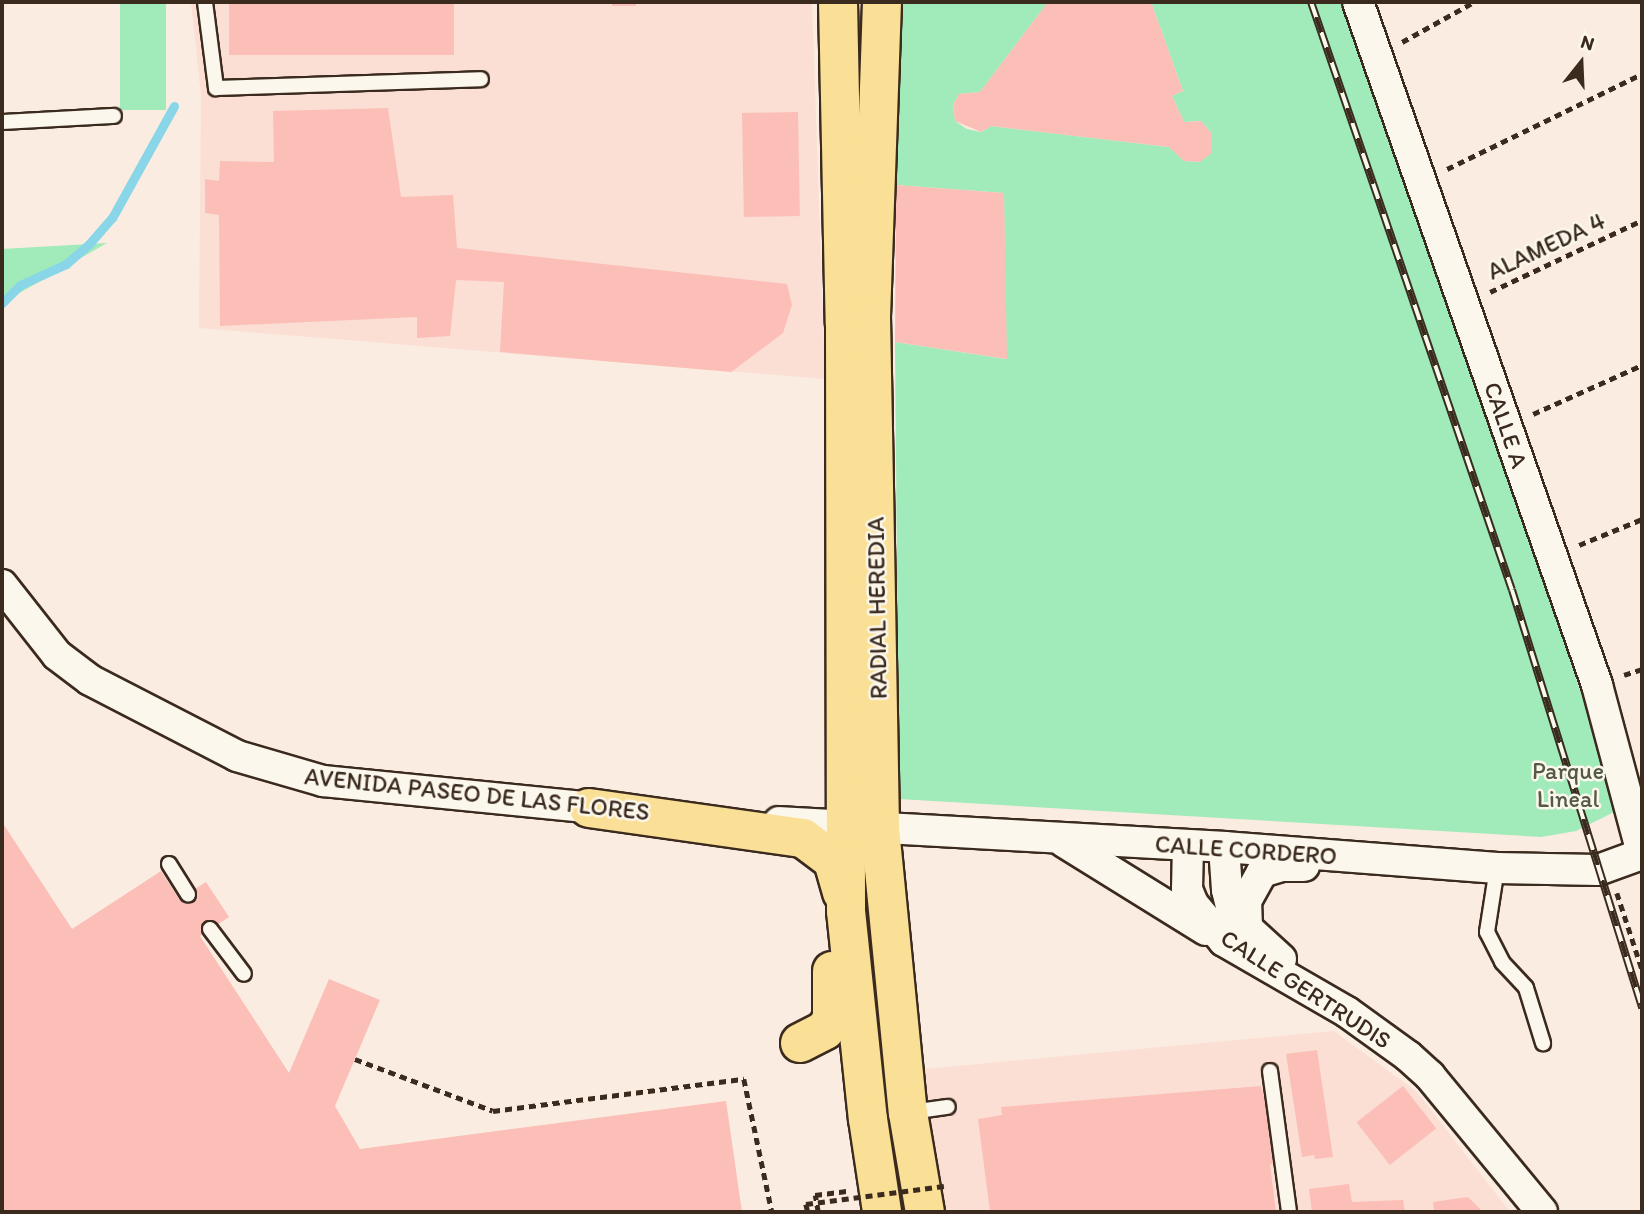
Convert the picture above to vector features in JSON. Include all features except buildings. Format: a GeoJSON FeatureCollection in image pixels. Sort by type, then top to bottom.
{"type":"FeatureCollection","features":[{"type":"Feature","properties":{"kind":"main road"},"geometry":{"type":"LineString","coordinates":[[821,2],[840,105]]}},
{"type":"Feature","properties":{"kind":"main road","name":"RADIAL HEREDIA"},"geometry":{"type":"LineString","coordinates":[[838,2],[863,828],[908,1113],[934,1199]]}},
{"type":"Feature","properties":{"kind":"main road"},"geometry":{"type":"LineString","coordinates":[[860,2],[860,65],[878,152]]}},
{"type":"Feature","properties":{"kind":"main road","name":"RADIAL HEREDIA"},"geometry":{"type":"LineString","coordinates":[[869,1035],[846,911],[863,828],[871,316],[882,2]]}},
{"type":"Feature","properties":{"kind":"main road"},"geometry":{"type":"LineString","coordinates":[[589,808],[803,838],[833,860],[846,911],[831,960],[832,1019],[825,1030],[800,1042],[869,1035]]}},
{"type":"Feature","properties":{"kind":"main road"},"geometry":{"type":"LineString","coordinates":[[863,828],[869,1035],[889,1204]]}},
{"type":"Feature","properties":{"kind":"street","name":"CALLE A"},"geometry":{"type":"LineString","coordinates":[[1358,2],[1597,685],[1642,853]]}},
{"type":"Feature","properties":{"kind":"street","name":"AVENIDA PASEO DE LAS FLORES"},"geometry":{"type":"LineString","coordinates":[[2,585],[57,655],[90,680],[237,756],[323,781],[589,808],[863,828]]}},
{"type":"Feature","properties":{"kind":"street","name":"CALLE CORDERO"},"geometry":{"type":"LineString","coordinates":[[863,828],[1061,840],[1224,846],[1497,868],[1598,870],[1642,853]]}},
{"type":"Feature","properties":{"kind":"street"},"geometry":{"type":"LineString","coordinates":[[1061,840],[1224,941]]}},
{"type":"Feature","properties":{"kind":"street","name":"CALLE GERTRUDIS"},"geometry":{"type":"LineString","coordinates":[[1188,845],[1187,889],[1193,904],[1224,941],[1287,980],[1347,1012],[1430,1076],[1542,1212]]}},
{"type":"Feature","properties":{"kind":"street"},"geometry":{"type":"LineString","coordinates":[[1224,846],[1235,928],[1287,980]]}},
{"type":"Feature","properties":{"kind":"street"},"geometry":{"type":"LineString","coordinates":[[1347,1012],[1247,928],[1246,901],[1262,873],[1282,866],[1497,868]]}},
{"type":"Feature","properties":{"kind":"lane"},"geometry":{"type":"LineString","coordinates":[[205,2],[216,88],[481,79]]}},
{"type":"Feature","properties":{"kind":"lane"},"geometry":{"type":"LineString","coordinates":[[2,122],[114,116]]}},
{"type":"Feature","properties":{"kind":"lane"},"geometry":{"type":"LineString","coordinates":[[169,864],[188,894]]}},
{"type":"Feature","properties":{"kind":"lane"},"geometry":{"type":"LineString","coordinates":[[1497,868],[1486,932],[1502,962],[1526,988],[1543,1043]]}},
{"type":"Feature","properties":{"kind":"lane"},"geometry":{"type":"LineString","coordinates":[[210,929],[244,974]]}},
{"type":"Feature","properties":{"kind":"lane"},"geometry":{"type":"LineString","coordinates":[[1270,1071],[1289,1212]]}},
{"type":"Feature","properties":{"kind":"lane"},"geometry":{"type":"LineString","coordinates":[[908,1113],[948,1107]]}},
{"type":"Feature","properties":{"kind":"path"},"geometry":{"type":"LineString","coordinates":[[1377,55],[1474,2]]}},
{"type":"Feature","properties":{"kind":"path"},"geometry":{"type":"LineString","coordinates":[[1421,181],[1642,74]]}},
{"type":"Feature","properties":{"kind":"path","name":"ALAMEDA 4"},"geometry":{"type":"LineString","coordinates":[[1464,304],[1642,220]]}},
{"type":"Feature","properties":{"kind":"path"},"geometry":{"type":"LineString","coordinates":[[1506,426],[1642,365]]}},
{"type":"Feature","properties":{"kind":"path"},"geometry":{"type":"LineString","coordinates":[[1552,556],[1642,519]]}},
{"type":"Feature","properties":{"kind":"path"},"geometry":{"type":"LineString","coordinates":[[1618,886],[1642,969]]}},
{"type":"Feature","properties":{"kind":"path"},"geometry":{"type":"LineString","coordinates":[[355,1059],[493,1111],[744,1079],[772,1212]]}},
{"type":"Feature","properties":{"kind":"path"},"geometry":{"type":"LineString","coordinates":[[818,1212],[815,1195],[889,1204]]}},
{"type":"Feature","properties":{"kind":"path"},"geometry":{"type":"LineString","coordinates":[[808,1212],[806,1204],[934,1199]]}},
{"type":"Feature","properties":{"kind":"shaded area"},"geometry":{"type":"Polygon","coordinates":[[[191,2],[812,2],[825,379],[199,328],[201,96],[191,2]]]}},
{"type":"Feature","properties":{"kind":"shaded area"},"geometry":{"type":"Polygon","coordinates":[[[1334,1031],[1417,1092],[1510,1212],[926,1212],[903,1071],[1334,1031]]]}},
{"type":"Feature","properties":{"kind":"green space"},"geometry":{"type":"Polygon","coordinates":[[[120,2],[166,2],[166,110],[120,110],[120,2]]]}},
{"type":"Feature","properties":{"kind":"green space","name":"Parque Lineal"},"geometry":{"type":"Polygon","coordinates":[[[899,2],[1048,2],[980,92],[959,94],[953,105],[955,121],[967,129],[981,132],[991,126],[1169,147],[1184,161],[1200,162],[1212,134],[1201,121],[1184,122],[1172,96],[1183,91],[1151,2],[1348,2],[1620,809],[1576,831],[1541,837],[899,799],[895,342],[1006,359],[1004,193],[896,185],[899,2]]]}},
{"type":"Feature","properties":{"kind":"green space"},"geometry":{"type":"Polygon","coordinates":[[[107,243],[2,303],[2,249],[107,243]]]}},
{"type":"Feature","properties":{"kind":"waterway"},"geometry":{"type":"LineString","coordinates":[[2,303],[20,285],[66,264],[89,244],[112,218],[174,106]]}},
{"type":"Feature","properties":{"kind":"railway"},"geometry":{"type":"LineString","coordinates":[[1311,2],[1512,590],[1642,1008]]}}]}
